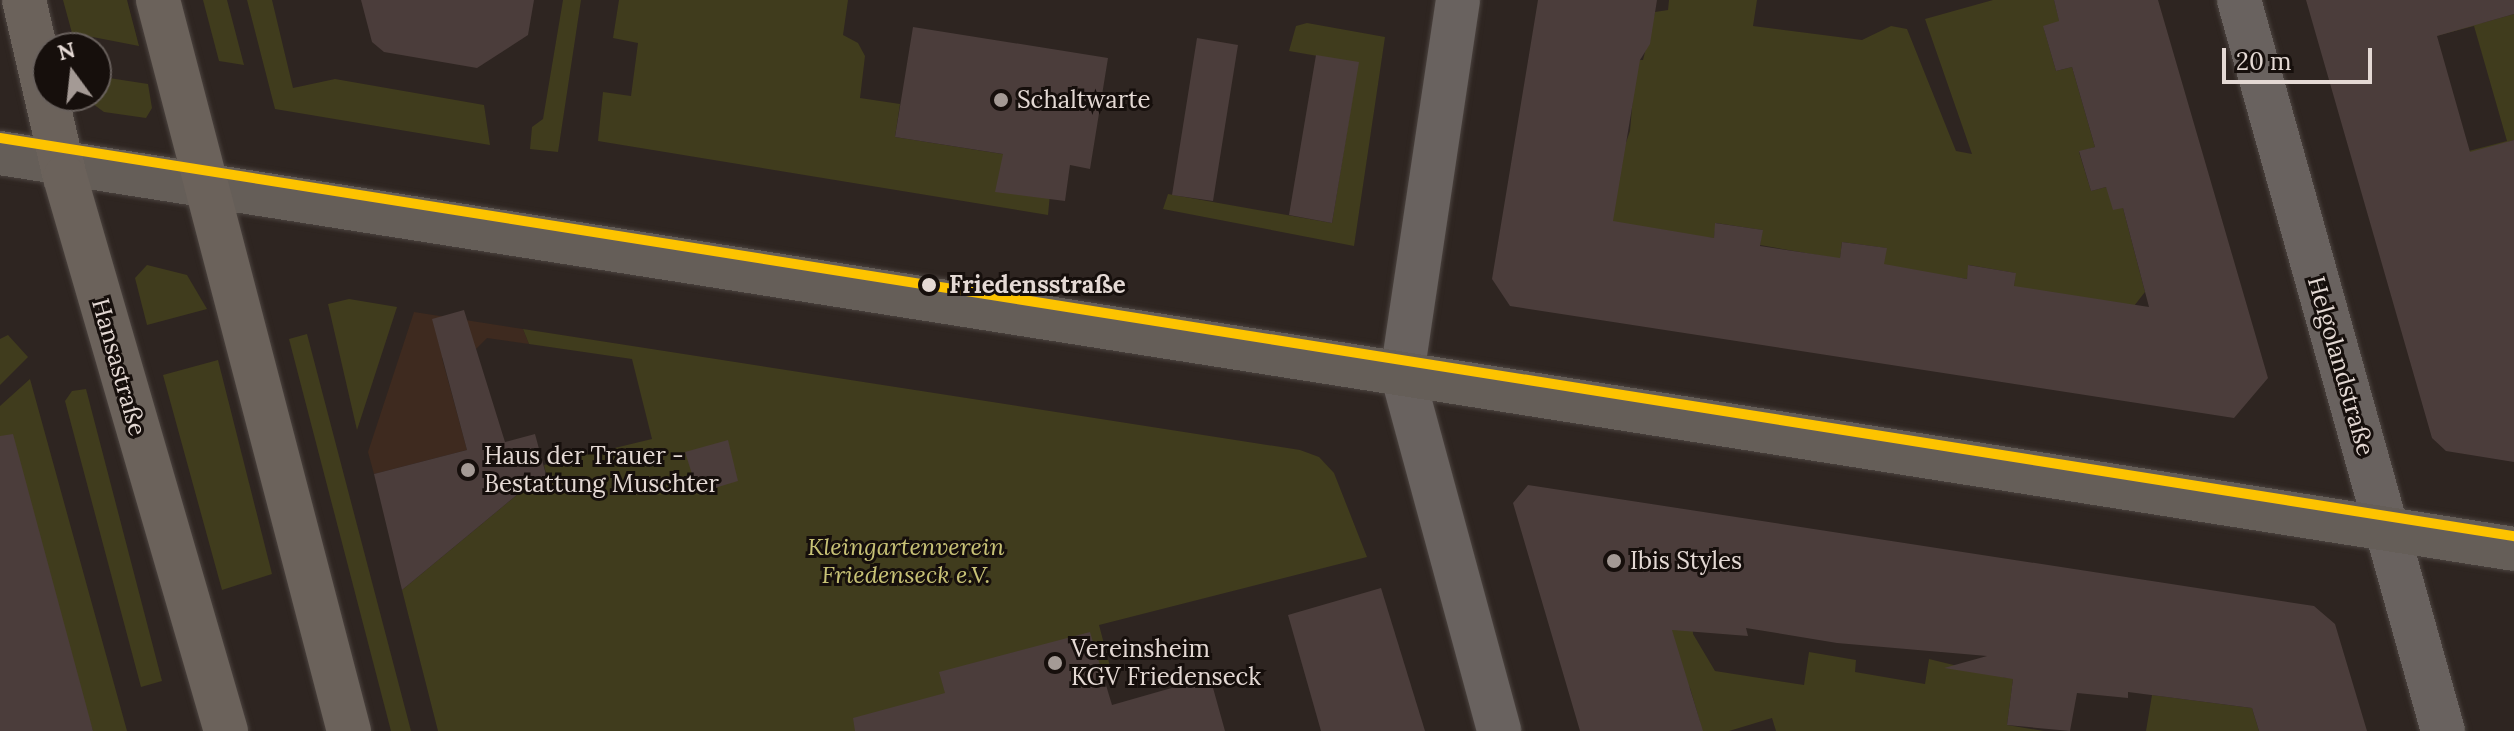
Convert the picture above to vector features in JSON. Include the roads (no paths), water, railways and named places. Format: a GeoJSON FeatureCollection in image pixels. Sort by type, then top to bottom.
{"type":"FeatureCollection","features":[{"type":"Feature","properties":{"kind":"main road","name":"Hansastraße"},"geometry":{"type":"LineString","coordinates":[[24,0],[61,162],[226,731]]}},
{"type":"Feature","properties":{"kind":"main road"},"geometry":{"type":"LineString","coordinates":[[158,0],[349,731]]}},
{"type":"Feature","properties":{"kind":"main road"},"geometry":{"type":"LineString","coordinates":[[0,153],[2514,549]]}},
{"type":"Feature","properties":{"kind":"street"},"geometry":{"type":"LineString","coordinates":[[1458,0],[1402,373],[1499,731]]}},
{"type":"Feature","properties":{"kind":"street","name":"Helgolandstraße"},"geometry":{"type":"LineString","coordinates":[[2239,0],[2443,731]]}},
{"type":"Feature","properties":{"kind":"place","name":"Schaltwarte"},"geometry":{"type":"Point","coordinates":[1001,100]}},
{"type":"Feature","properties":{"kind":"place","name":"Friedensstraße"},"geometry":{"type":"Point","coordinates":[929,285]}},
{"type":"Feature","properties":{"kind":"place","name":"Haus der Trauer - Bestattung Muschter"},"geometry":{"type":"Point","coordinates":[468,470]}},
{"type":"Feature","properties":{"kind":"place","name":"Ibis Styles"},"geometry":{"type":"Point","coordinates":[1614,561]}},
{"type":"Feature","properties":{"kind":"place","name":"Vereinsheim KGV Friedenseck"},"geometry":{"type":"Point","coordinates":[1055,663]}},
{"type":"Feature","properties":{"kind":"park label","name":"Kleingartenverein Friedenseck e.V."},"geometry":{"type":"Point","coordinates":[906,561]}}]}
